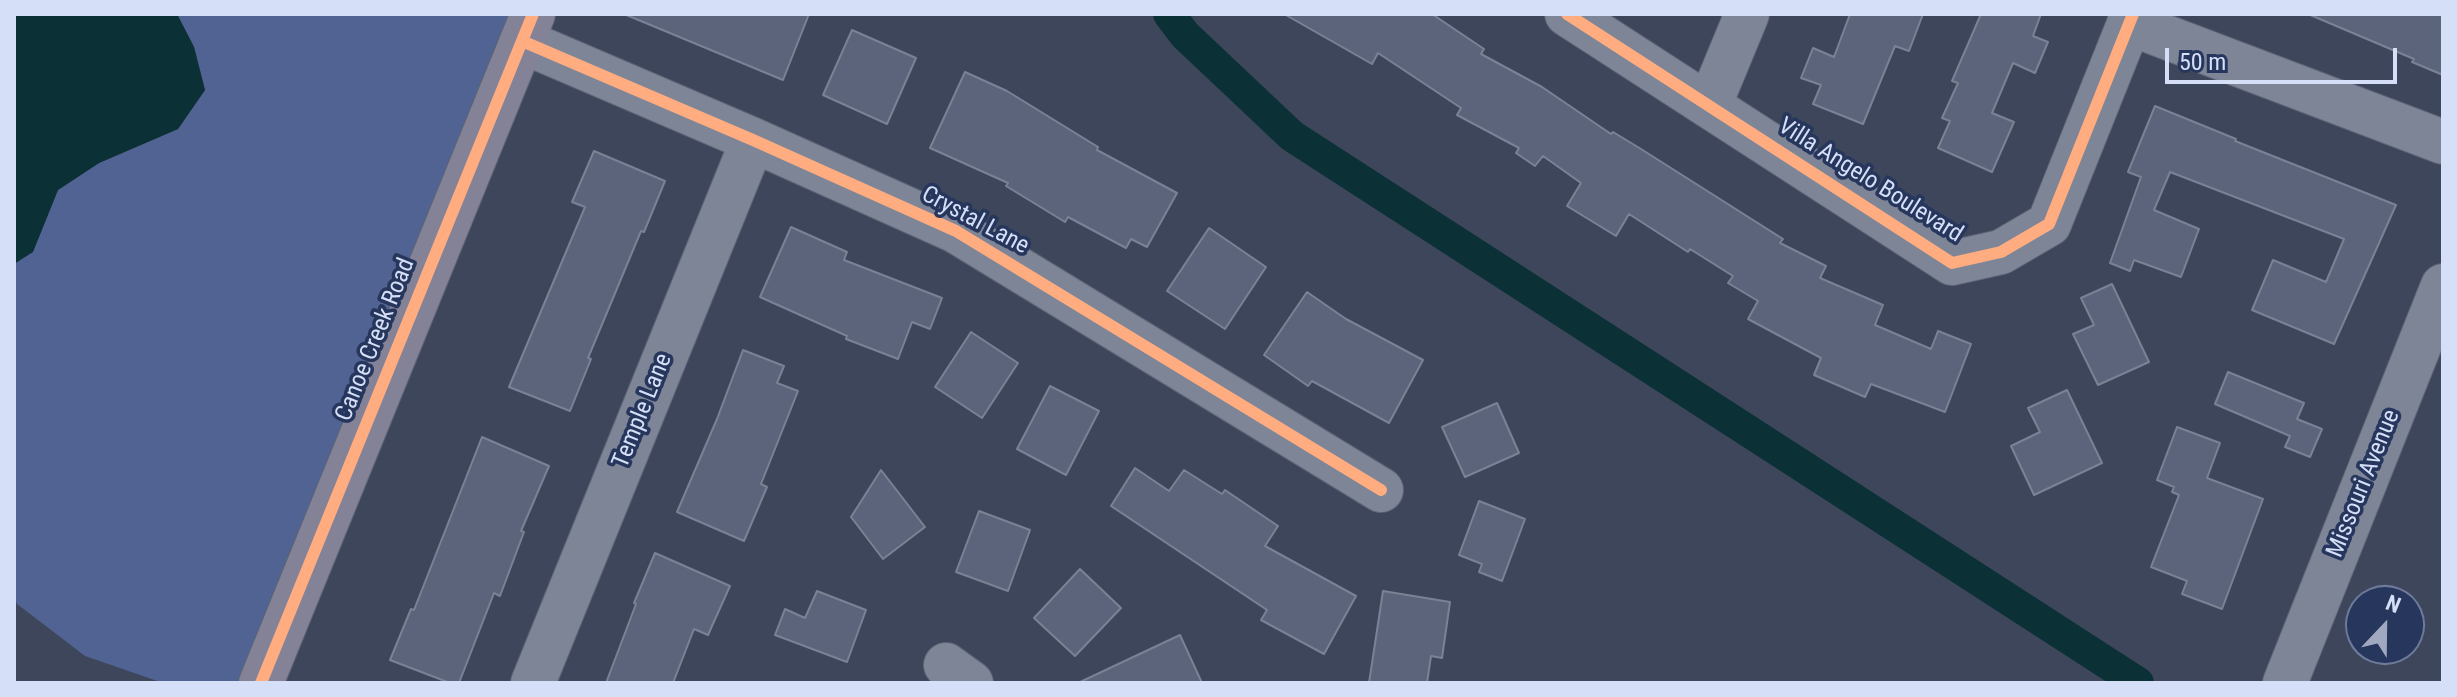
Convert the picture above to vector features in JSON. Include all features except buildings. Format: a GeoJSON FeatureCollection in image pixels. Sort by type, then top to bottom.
{"type":"FeatureCollection","features":[{"type":"Feature","properties":{"kind":"main road","name":"Canoe Creek Road"},"geometry":{"type":"LineString","coordinates":[[261,683],[528,28]]}},
{"type":"Feature","properties":{"kind":"street","name":"Villa Angelo Boulevard"},"geometry":{"type":"LineString","coordinates":[[1567,14],[1952,263],[2001,252],[2049,224],[2131,18]]}},
{"type":"Feature","properties":{"kind":"street"},"geometry":{"type":"LineString","coordinates":[[1709,106],[1747,14]]}},
{"type":"Feature","properties":{"kind":"street"},"geometry":{"type":"LineString","coordinates":[[2131,18],[2443,142]]}},
{"type":"Feature","properties":{"kind":"street","name":"Crystal Lane"},"geometry":{"type":"LineString","coordinates":[[528,28],[753,140],[956,231],[1381,490]]}},
{"type":"Feature","properties":{"kind":"street","name":"Temple Lane"},"geometry":{"type":"LineString","coordinates":[[533,683],[753,140]]}},
{"type":"Feature","properties":{"kind":"street","name":"Missouri Avenue"},"geometry":{"type":"LineString","coordinates":[[2285,683],[2443,286]]}},
{"type":"Feature","properties":{"kind":"shaded area"},"geometry":{"type":"Polygon","coordinates":[[[14,14],[177,14],[194,47],[205,90],[178,129],[99,163],[58,190],[33,252],[14,264],[14,14]]]}},
{"type":"Feature","properties":{"kind":"shaded area"},"geometry":{"type":"Polygon","coordinates":[[[177,14],[516,14],[244,683],[163,683],[85,656],[17,604],[14,597],[14,264],[33,251],[58,190],[99,163],[178,129],[205,90],[194,47],[177,14]]]}},
{"type":"Feature","properties":{"kind":"waterway"},"geometry":{"type":"LineString","coordinates":[[1169,14],[1185,35],[1292,136],[2138,683]]}},
{"type":"Feature","properties":{"kind":"cycle path"},"geometry":{"type":"LineString","coordinates":[[261,683],[533,14]]}},
{"type":"Feature","properties":{"kind":"cycle path"},"geometry":{"type":"LineString","coordinates":[[1567,14],[1952,263],[2001,252],[2049,224],[2133,14]]}},
{"type":"Feature","properties":{"kind":"cycle path"},"geometry":{"type":"LineString","coordinates":[[522,41],[956,231],[1381,490]]}}]}
